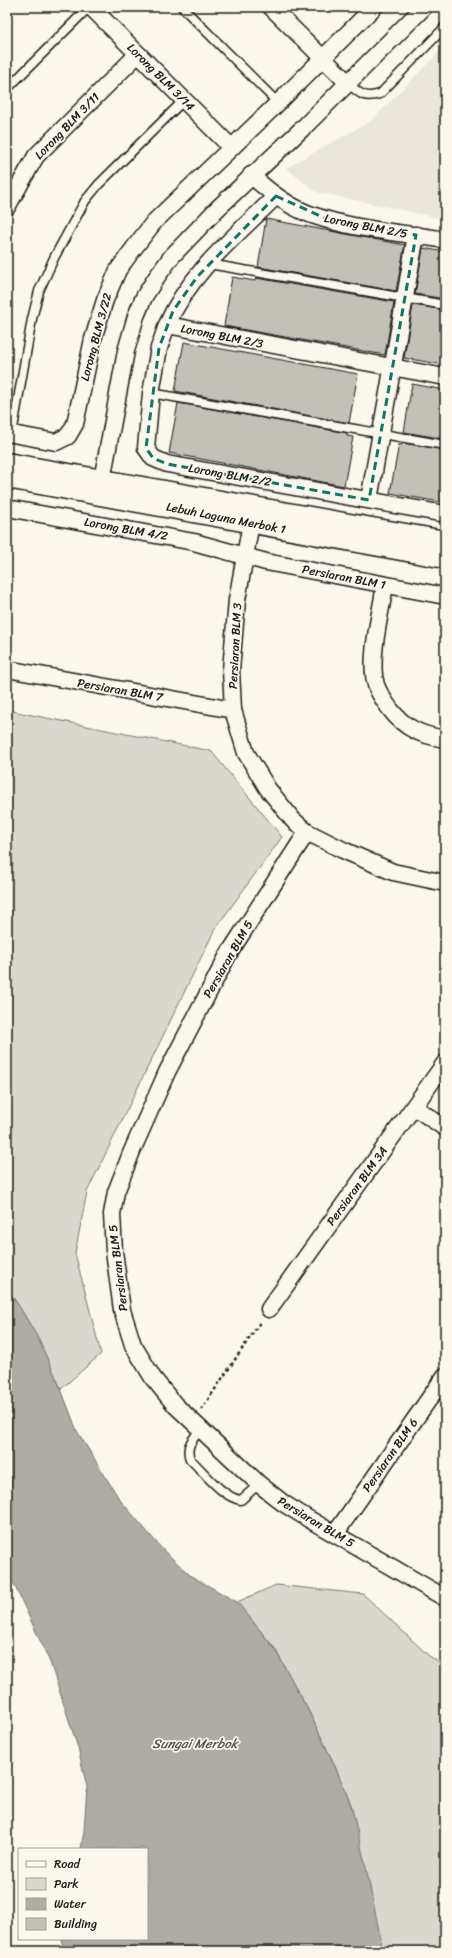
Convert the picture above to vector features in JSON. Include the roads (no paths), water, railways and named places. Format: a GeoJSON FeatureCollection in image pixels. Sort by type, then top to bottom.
{"type":"FeatureCollection","features":[{"type":"Feature","properties":{"kind":"street","name":"Lorong BLM 3/14"},"geometry":{"type":"LineString","coordinates":[[90,7],[231,147]]}},
{"type":"Feature","properties":{"kind":"street","name":"Lorong BLM 3/22"},"geometry":{"type":"LineString","coordinates":[[10,434],[56,442],[63,440],[72,432],[93,339],[105,300],[118,270],[154,222],[278,103],[374,7]]}},
{"type":"Feature","properties":{"kind":"street"},"geometry":{"type":"LineString","coordinates":[[101,487],[126,351],[136,316],[144,298],[172,256],[194,232],[305,126],[424,7]]}},
{"type":"Feature","properties":{"kind":"street"},"geometry":{"type":"LineString","coordinates":[[275,8],[348,83]]}},
{"type":"Feature","properties":{"kind":"street","name":"Lorong BLM 3/11"},"geometry":{"type":"LineString","coordinates":[[7,207],[36,156],[138,54]]}},
{"type":"Feature","properties":{"kind":"street","name":"Lorong BLM 2/5"},"geometry":{"type":"LineString","coordinates":[[251,176],[276,196],[311,215],[327,220],[445,240]]}},
{"type":"Feature","properties":{"kind":"street","name":"Lorong BLM 2/3"},"geometry":{"type":"LineString","coordinates":[[276,196],[209,264],[186,292],[173,311],[167,325],[445,377]]}},
{"type":"Feature","properties":{"kind":"street"},"geometry":{"type":"LineString","coordinates":[[369,500],[416,235]]}},
{"type":"Feature","properties":{"kind":"street","name":"Lorong BLM 2/2"},"geometry":{"type":"LineString","coordinates":[[167,325],[159,348],[151,393],[146,448],[148,453],[158,462],[445,514]]}},
{"type":"Feature","properties":{"kind":"street","name":"Lebuh Laguna Merbok 1"},"geometry":{"type":"LineString","coordinates":[[7,463],[101,487],[252,515],[445,558]]}},
{"type":"Feature","properties":{"kind":"street","name":"Lebuh Laguna Merbok 1"},"geometry":{"type":"LineString","coordinates":[[7,478],[101,487]]}},
{"type":"Feature","properties":{"kind":"street","name":"Lorong BLM 4/2"},"geometry":{"type":"LineString","coordinates":[[7,508],[194,542],[244,555]]}},
{"type":"Feature","properties":{"kind":"street","name":"Lebuh Laguna Merbok 1"},"geometry":{"type":"LineString","coordinates":[[252,515],[445,541]]}},
{"type":"Feature","properties":{"kind":"street","name":"Persiaran BLM 3"},"geometry":{"type":"LineString","coordinates":[[252,515],[244,555],[233,635],[231,670],[233,710],[246,753],[268,789],[293,820],[307,832],[393,872],[445,883]]}},
{"type":"Feature","properties":{"kind":"street","name":"Persiaran BLM 1"},"geometry":{"type":"LineString","coordinates":[[244,555],[266,562],[445,596]]}},
{"type":"Feature","properties":{"kind":"street"},"geometry":{"type":"LineString","coordinates":[[385,585],[373,664],[376,687],[383,699],[404,724],[422,735],[445,739]]}},
{"type":"Feature","properties":{"kind":"street","name":"Persiaran BLM 7"},"geometry":{"type":"LineString","coordinates":[[7,669],[233,710]]}},
{"type":"Feature","properties":{"kind":"street","name":"Persiaran BLM 5"},"geometry":{"type":"LineString","coordinates":[[307,832],[228,955],[194,1017],[152,1103],[116,1192],[112,1214],[112,1236],[120,1298],[126,1325],[133,1345],[153,1378],[175,1405],[259,1484],[283,1503],[445,1598]]}},
{"type":"Feature","properties":{"kind":"street","name":"Persiaran BLM 3A"},"geometry":{"type":"LineString","coordinates":[[270,1309],[445,1063]]}},
{"type":"Feature","properties":{"kind":"street"},"geometry":{"type":"LineString","coordinates":[[414,1107],[445,1128]]}},
{"type":"Feature","properties":{"kind":"street","name":"Persiaran BLM 6"},"geometry":{"type":"LineString","coordinates":[[335,1534],[445,1376]]}},
{"type":"Feature","properties":{"kind":"lane"},"geometry":{"type":"LineString","coordinates":[[7,89],[90,7]]}},
{"type":"Feature","properties":{"kind":"lane"},"geometry":{"type":"LineString","coordinates":[[182,7],[278,103]]}},
{"type":"Feature","properties":{"kind":"lane"},"geometry":{"type":"LineString","coordinates":[[348,83],[359,94],[369,97],[380,94],[445,27]]}},
{"type":"Feature","properties":{"kind":"lane"},"geometry":{"type":"LineString","coordinates":[[10,434],[32,319],[39,292],[54,258],[85,201],[94,189],[184,100]]}},
{"type":"Feature","properties":{"kind":"lane"},"geometry":{"type":"LineString","coordinates":[[209,264],[445,305]]}},
{"type":"Feature","properties":{"kind":"lane"},"geometry":{"type":"LineString","coordinates":[[151,393],[445,445]]}},
{"type":"Feature","properties":{"kind":"lane"},"geometry":{"type":"LineString","coordinates":[[197,1426],[188,1446],[187,1452],[190,1459],[222,1491],[234,1499],[241,1500],[259,1484]]}},
{"type":"Feature","properties":{"kind":"water","name":"Sungai Merbok"},"geometry":{"type":"Polygon","coordinates":[[[7,1289],[38,1338],[61,1389],[77,1431],[120,1500],[162,1549],[191,1576],[237,1602],[275,1649],[308,1710],[334,1764],[351,1805],[367,1872],[383,1951],[64,1951],[61,1940],[148,1940],[148,1848],[81,1848],[84,1831],[87,1787],[78,1748],[50,1662],[7,1569],[7,1289]]]}}]}
